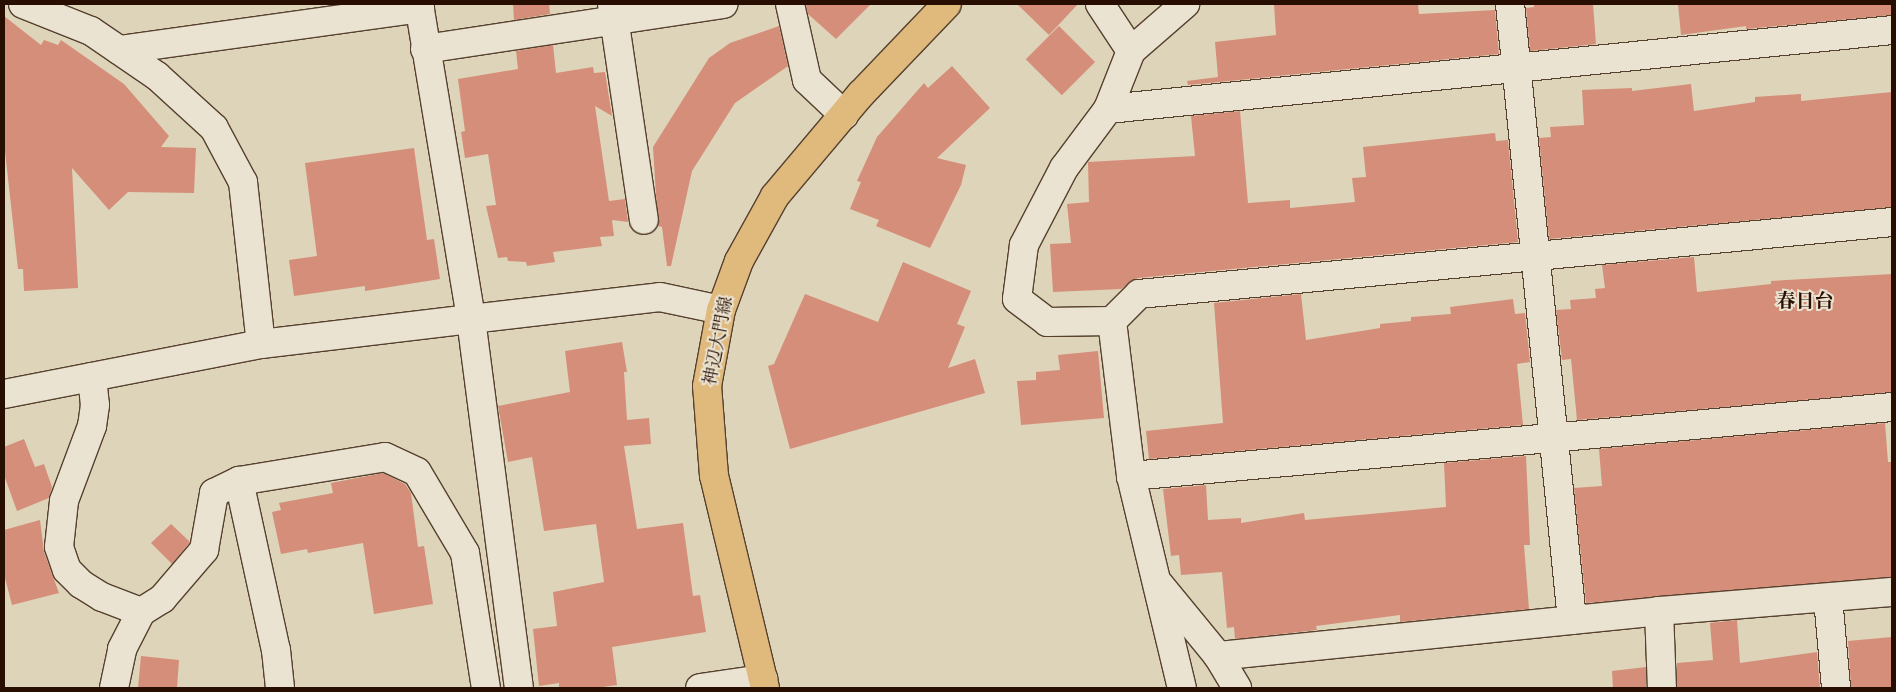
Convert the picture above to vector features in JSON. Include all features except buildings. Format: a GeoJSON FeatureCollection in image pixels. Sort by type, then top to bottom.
{"type":"FeatureCollection","features":[{"type":"Feature","properties":{"kind":"main road","name":"神辺大門線"},"geometry":{"type":"LineString","coordinates":[[764,684],[714,476],[707,386],[721,310],[738,261],[774,196],[844,114],[947,4]]}},
{"type":"Feature","properties":{"kind":"street"},"geometry":{"type":"LineString","coordinates":[[23,4],[91,31],[157,76],[214,128],[243,182],[261,344]]}},
{"type":"Feature","properties":{"kind":"street"},"geometry":{"type":"LineString","coordinates":[[425,48],[613,12],[724,4]]}},
{"type":"Feature","properties":{"kind":"street"},"geometry":{"type":"LineString","coordinates":[[790,4],[807,80],[844,114]]}},
{"type":"Feature","properties":{"kind":"street"},"geometry":{"type":"LineString","coordinates":[[1100,4],[1131,51]]}},
{"type":"Feature","properties":{"kind":"street"},"geometry":{"type":"LineString","coordinates":[[1185,4],[1131,51],[1108,109],[1064,168],[1024,245],[1017,299],[1047,322],[1112,321],[1139,294],[1535,254],[1892,222]]}},
{"type":"Feature","properties":{"kind":"street"},"geometry":{"type":"LineString","coordinates":[[1510,4],[1518,68],[1572,620]]}},
{"type":"Feature","properties":{"kind":"street"},"geometry":{"type":"LineString","coordinates":[[119,50],[419,6],[471,319],[519,688]]}},
{"type":"Feature","properties":{"kind":"street"},"geometry":{"type":"LineString","coordinates":[[613,12],[644,220]]}},
{"type":"Feature","properties":{"kind":"street"},"geometry":{"type":"LineString","coordinates":[[1108,109],[1892,30]]}},
{"type":"Feature","properties":{"kind":"street"},"geometry":{"type":"LineString","coordinates":[[4,394],[261,344],[471,319],[660,297],[721,310]]}},
{"type":"Feature","properties":{"kind":"street"},"geometry":{"type":"LineString","coordinates":[[1112,321],[1131,476],[1182,688]]}},
{"type":"Feature","properties":{"kind":"street"},"geometry":{"type":"LineString","coordinates":[[92,377],[95,405],[92,426],[64,501],[59,547],[67,570],[81,584],[102,597],[142,612]]}},
{"type":"Feature","properties":{"kind":"street"},"geometry":{"type":"LineString","coordinates":[[1131,476],[1892,407]]}},
{"type":"Feature","properties":{"kind":"street"},"geometry":{"type":"LineString","coordinates":[[114,688],[122,649],[142,612],[162,599],[204,550],[214,493],[239,481],[385,457],[417,472],[465,553],[486,688]]}},
{"type":"Feature","properties":{"kind":"street"},"geometry":{"type":"LineString","coordinates":[[239,481],[276,650],[280,688]]}},
{"type":"Feature","properties":{"kind":"street"},"geometry":{"type":"LineString","coordinates":[[1154,578],[1218,656],[1237,688]]}},
{"type":"Feature","properties":{"kind":"street"},"geometry":{"type":"LineString","coordinates":[[1218,656],[1659,611],[1892,592]]}},
{"type":"Feature","properties":{"kind":"street"},"geometry":{"type":"LineString","coordinates":[[1828,598],[1836,688]]}},
{"type":"Feature","properties":{"kind":"street"},"geometry":{"type":"LineString","coordinates":[[1659,611],[1662,688]]}},
{"type":"Feature","properties":{"kind":"street"},"geometry":{"type":"LineString","coordinates":[[700,688],[764,684]]}},
{"type":"Feature","properties":{"kind":"district","name":"春日台"},"geometry":{"type":"Point","coordinates":[1805,301]}}]}
